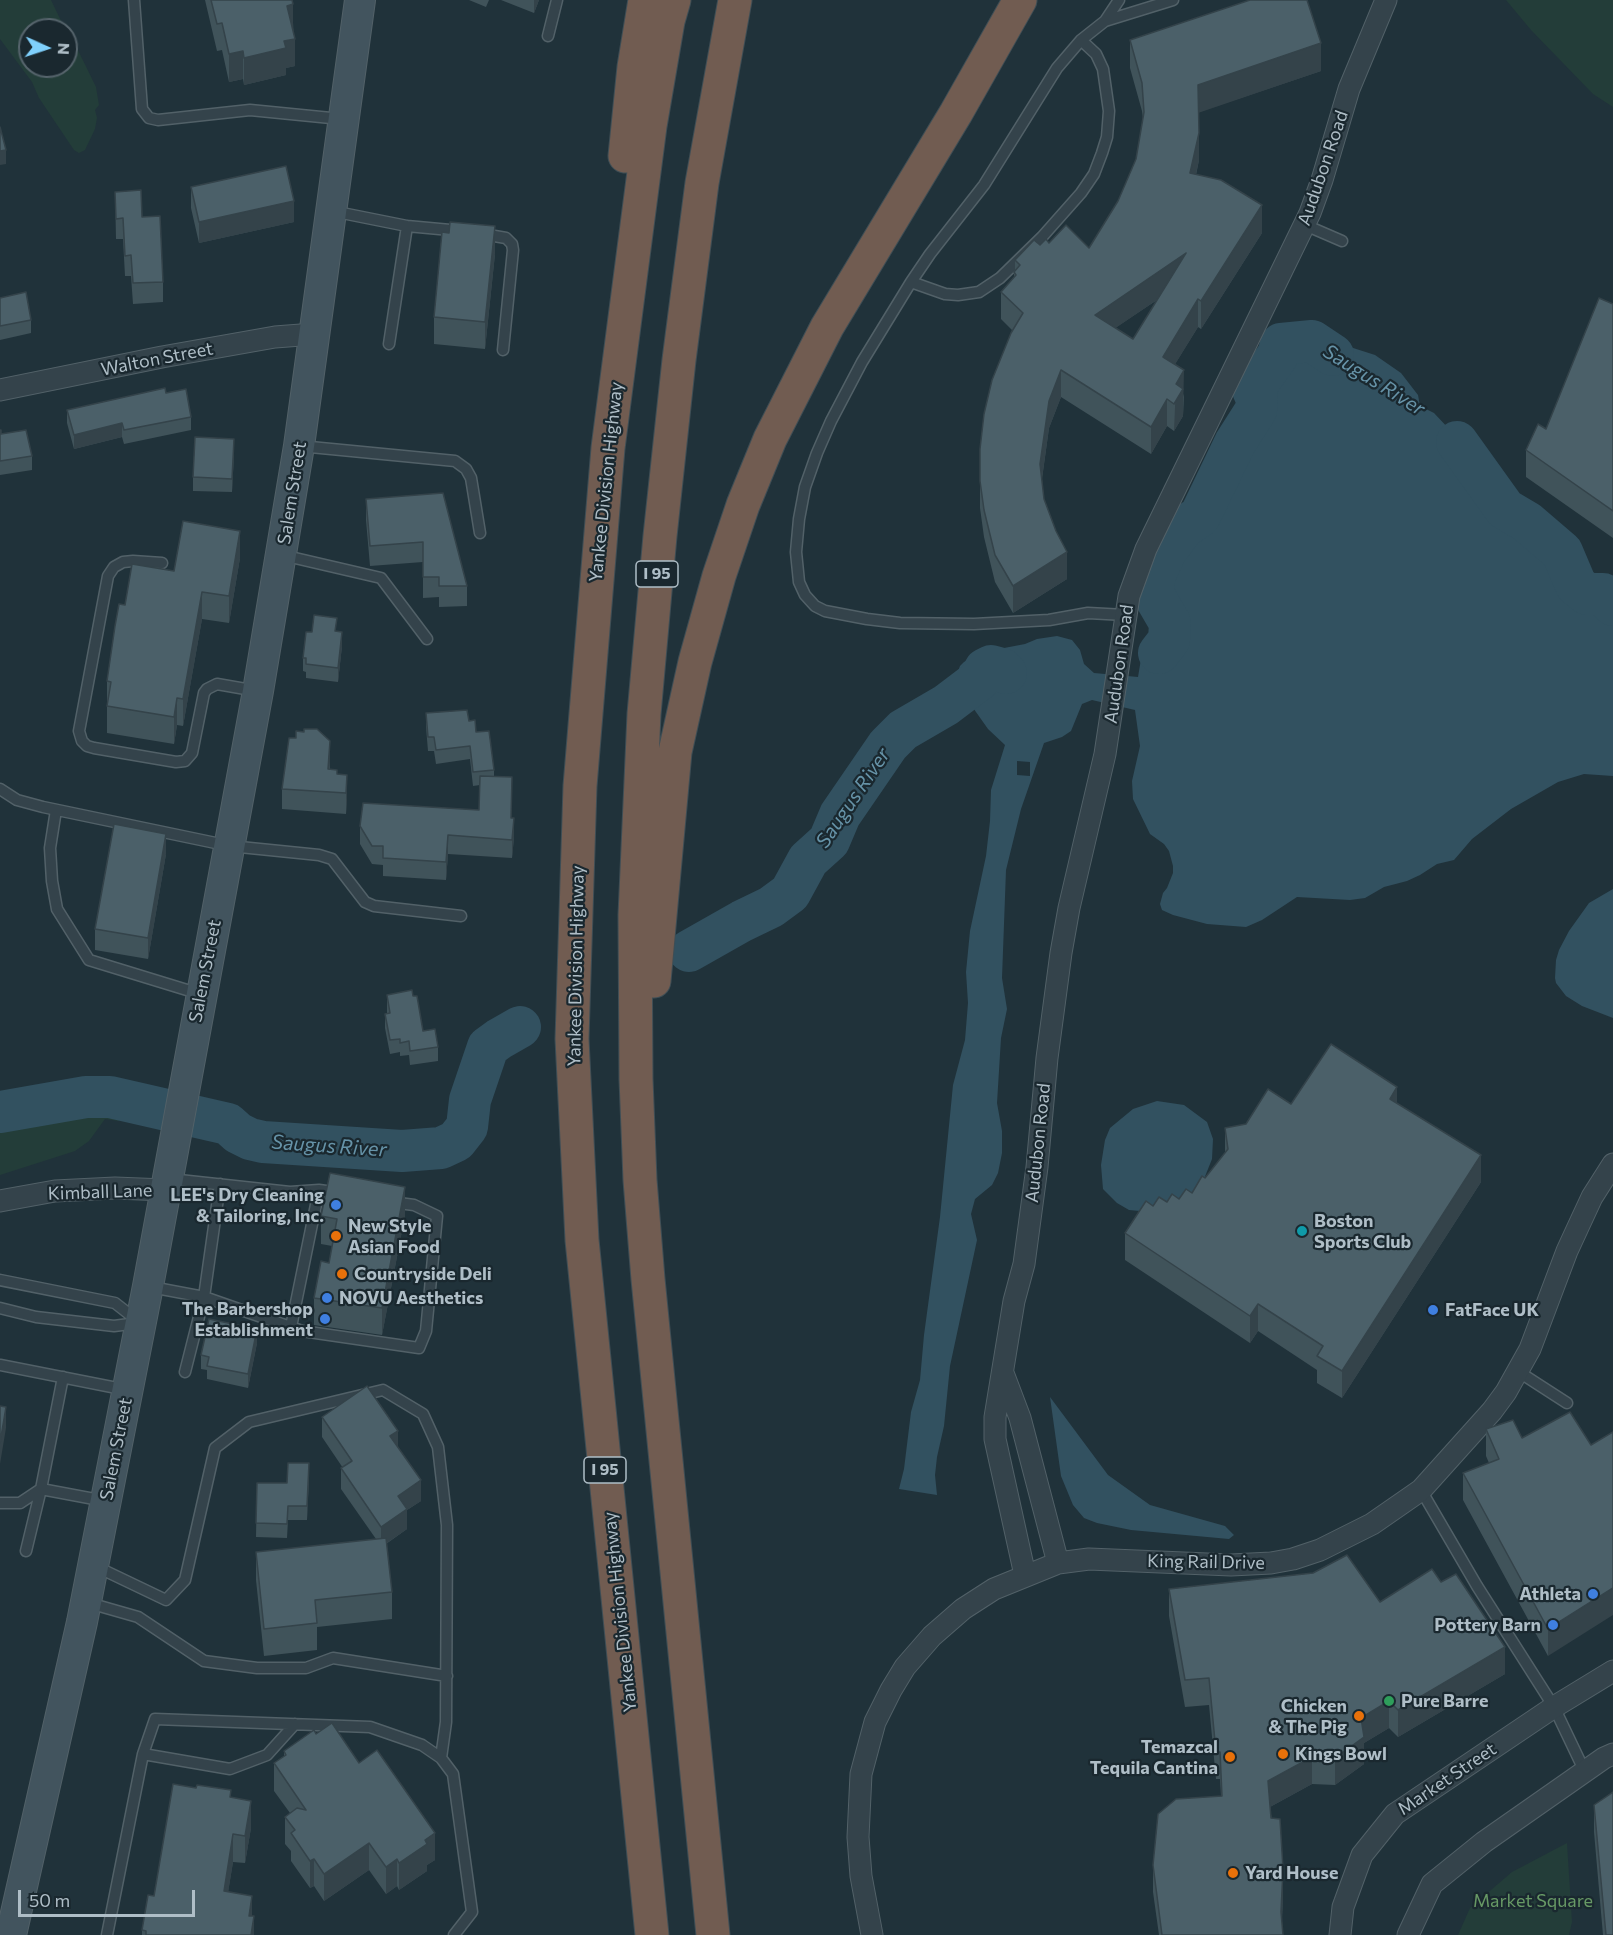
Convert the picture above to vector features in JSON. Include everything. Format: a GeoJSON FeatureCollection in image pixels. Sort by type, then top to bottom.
{"type":"FeatureCollection","features":[{"type":"Feature","properties":{"kind":"highway"},"geometry":{"type":"LineString","coordinates":[[608,448],[627,135],[634,67],[645,0]]}},
{"type":"Feature","properties":{"kind":"highway","name":"Yankee Division Highway"},"geometry":{"type":"LineString","coordinates":[[652,1935],[582,1240],[572,1039],[580,786],[608,448],[650,126],[668,21],[674,0]]}},
{"type":"Feature","properties":{"kind":"highway","name":"I 95"},"geometry":{"type":"LineString","coordinates":[[713,1935],[648,1279],[639,1154],[635,1038],[635,926],[644,714],[660,536],[704,171],[735,0]]}},
{"type":"Feature","properties":{"kind":"highway"},"geometry":{"type":"LineString","coordinates":[[639,1154],[675,752],[695,662],[719,576],[765,450],[797,382],[827,327],[956,113],[1020,0]]}},
{"type":"Feature","properties":{"kind":"main road","name":"Salem Street"},"geometry":{"type":"LineString","coordinates":[[11,1935],[93,1565],[148,1286],[258,691],[299,446],[360,0]]}},
{"type":"Feature","properties":{"kind":"street","name":"Audubon Road"},"geometry":{"type":"LineString","coordinates":[[1025,1575],[995,1439],[996,1408],[1014,1301],[1024,1264],[1061,953],[1069,908],[1106,754],[1129,596],[1146,549],[1305,225],[1322,180],[1349,89],[1386,0]]}},
{"type":"Feature","properties":{"kind":"street","name":"Walton Street"},"geometry":{"type":"LineString","coordinates":[[0,390],[264,339],[314,334]]}},
{"type":"Feature","properties":{"kind":"street","name":"King Rail Drive"},"geometry":{"type":"LineString","coordinates":[[872,1935],[861,1876],[858,1825],[861,1774],[875,1722],[905,1667],[932,1636],[963,1609],[994,1589],[1058,1563],[1089,1559],[1231,1565],[1271,1563],[1320,1550],[1372,1524],[1421,1490],[1492,1412],[1519,1372],[1541,1324],[1567,1251],[1592,1197],[1613,1164]]}},
{"type":"Feature","properties":{"kind":"street","name":"Kimball Lane"},"geometry":{"type":"LineString","coordinates":[[0,1201],[55,1191],[166,1184]]}},
{"type":"Feature","properties":{"kind":"street","name":"Audubon Road"},"geometry":{"type":"LineString","coordinates":[[1003,1373],[1020,1418],[1058,1563]]}},
{"type":"Feature","properties":{"kind":"street","name":"Market Street"},"geometry":{"type":"LineString","coordinates":[[1340,1935],[1343,1907],[1362,1855],[1395,1814],[1554,1707],[1613,1671]]}},
{"type":"Feature","properties":{"kind":"street"},"geometry":{"type":"LineString","coordinates":[[1408,1935],[1432,1884],[1484,1842],[1613,1754]]}},
{"type":"Feature","properties":{"kind":"lane"},"geometry":{"type":"LineString","coordinates":[[134,0],[142,110],[149,118],[158,120],[250,110],[344,120]]}},
{"type":"Feature","properties":{"kind":"lane"},"geometry":{"type":"LineString","coordinates":[[548,36],[556,0]]}},
{"type":"Feature","properties":{"kind":"lane"},"geometry":{"type":"LineString","coordinates":[[1119,0],[1105,21],[1081,40],[1057,68],[984,185],[911,282],[846,391],[817,453],[805,488],[798,519],[796,552],[799,582],[805,595],[815,606],[825,611],[900,623],[974,624],[1039,621],[1088,613],[1125,615]]}},
{"type":"Feature","properties":{"kind":"lane"},"geometry":{"type":"LineString","coordinates":[[1105,21],[1173,0]]}},
{"type":"Feature","properties":{"kind":"lane"},"geometry":{"type":"LineString","coordinates":[[911,282],[945,294],[979,292],[1000,278],[1042,237],[1081,193],[1094,174],[1102,153],[1107,137],[1109,111],[1103,69],[1096,54],[1081,40]]}},
{"type":"Feature","properties":{"kind":"lane"},"geometry":{"type":"LineString","coordinates":[[331,211],[407,226],[501,237],[510,242],[513,252],[503,350]]}},
{"type":"Feature","properties":{"kind":"lane"},"geometry":{"type":"LineString","coordinates":[[1305,225],[1342,242]]}},
{"type":"Feature","properties":{"kind":"lane"},"geometry":{"type":"LineString","coordinates":[[389,344],[407,226]]}},
{"type":"Feature","properties":{"kind":"lane"},"geometry":{"type":"LineString","coordinates":[[299,446],[455,461],[466,469],[471,477],[480,532]]}},
{"type":"Feature","properties":{"kind":"lane"},"geometry":{"type":"LineString","coordinates":[[282,555],[381,578],[427,639]]}},
{"type":"Feature","properties":{"kind":"lane"},"geometry":{"type":"LineString","coordinates":[[162,563],[128,561],[118,564],[108,576],[79,730],[82,741],[94,748],[176,762],[185,761],[192,753],[207,688],[219,684],[258,691]]}},
{"type":"Feature","properties":{"kind":"lane"},"geometry":{"type":"LineString","coordinates":[[0,789],[17,800],[56,810],[230,846],[319,855],[332,859],[365,902],[374,906],[461,916]]}},
{"type":"Feature","properties":{"kind":"lane"},"geometry":{"type":"LineString","coordinates":[[56,810],[50,848],[57,909],[89,960],[201,994]]}},
{"type":"Feature","properties":{"kind":"lane"},"geometry":{"type":"LineString","coordinates":[[166,1184],[220,1184],[290,1192],[320,1190],[355,1196]]}},
{"type":"Feature","properties":{"kind":"lane"},"geometry":{"type":"LineString","coordinates":[[185,1372],[204,1297],[220,1184]]}},
{"type":"Feature","properties":{"kind":"lane"},"geometry":{"type":"LineString","coordinates":[[291,1327],[320,1190]]}},
{"type":"Feature","properties":{"kind":"lane"},"geometry":{"type":"LineString","coordinates":[[148,1286],[204,1297],[302,1331],[419,1348],[426,1330],[437,1216],[414,1205],[379,1200]]}},
{"type":"Feature","properties":{"kind":"lane"},"geometry":{"type":"LineString","coordinates":[[0,1280],[115,1304],[141,1323]]}},
{"type":"Feature","properties":{"kind":"lane"},"geometry":{"type":"LineString","coordinates":[[0,1308],[36,1317],[114,1326],[141,1323]]}},
{"type":"Feature","properties":{"kind":"lane"},"geometry":{"type":"LineString","coordinates":[[0,1365],[127,1390]]}},
{"type":"Feature","properties":{"kind":"lane"},"geometry":{"type":"LineString","coordinates":[[1519,1372],[1567,1403]]}},
{"type":"Feature","properties":{"kind":"lane"},"geometry":{"type":"LineString","coordinates":[[26,1551],[63,1377]]}},
{"type":"Feature","properties":{"kind":"lane"},"geometry":{"type":"LineString","coordinates":[[93,1565],[166,1600],[186,1580],[215,1448],[249,1422],[383,1390],[423,1414],[438,1447],[447,1525],[446,1722],[441,1758]]}},
{"type":"Feature","properties":{"kind":"lane"},"geometry":{"type":"LineString","coordinates":[[0,1503],[20,1503],[41,1489],[105,1502]]}},
{"type":"Feature","properties":{"kind":"lane"},"geometry":{"type":"LineString","coordinates":[[1421,1490],[1477,1586],[1554,1707],[1586,1772]]}},
{"type":"Feature","properties":{"kind":"lane"},"geometry":{"type":"LineString","coordinates":[[85,1603],[138,1617],[204,1661],[257,1668],[306,1668],[333,1658],[447,1676]]}},
{"type":"Feature","properties":{"kind":"lane"},"geometry":{"type":"LineString","coordinates":[[106,1935],[143,1754],[155,1719],[370,1726],[422,1745],[441,1758],[453,1774],[472,1912],[454,1935]]}},
{"type":"Feature","properties":{"kind":"lane"},"geometry":{"type":"LineString","coordinates":[[143,1754],[230,1769],[267,1755],[296,1724]]}},
{"type":"Feature","properties":{"kind":"green space"},"geometry":{"type":"Polygon","coordinates":[[[0,0],[51,0],[60,18],[18,18],[18,63],[0,39],[0,0]]]}},
{"type":"Feature","properties":{"kind":"green space"},"geometry":{"type":"Polygon","coordinates":[[[1506,0],[1613,0],[1613,107],[1593,94],[1531,30],[1506,0]]]}},
{"type":"Feature","properties":{"kind":"green space"},"geometry":{"type":"Polygon","coordinates":[[[78,50],[96,87],[99,105],[95,110],[97,118],[95,129],[85,150],[79,153],[74,150],[39,98],[29,78],[78,78],[78,50]]]}},
{"type":"Feature","properties":{"kind":"green space"},"geometry":{"type":"Polygon","coordinates":[[[104,1078],[121,1080],[119,1121],[105,1119],[89,1141],[75,1151],[0,1175],[0,1105],[61,1089],[88,1086],[104,1078]]]}},
{"type":"Feature","properties":{"kind":"green space","name":"Market Square"},"geometry":{"type":"Polygon","coordinates":[[[1567,1843],[1572,1922],[1569,1935],[1458,1935],[1470,1908],[1512,1872],[1567,1843]]]}},
{"type":"Feature","properties":{"kind":"water"},"geometry":{"type":"Polygon","coordinates":[[[1317,336],[1333,349],[1350,347],[1375,355],[1401,373],[1418,395],[1420,406],[1434,413],[1467,448],[1494,472],[1490,493],[1506,518],[1578,578],[1590,584],[1601,596],[1606,608],[1613,614],[1613,776],[1584,774],[1558,782],[1511,809],[1472,839],[1454,860],[1437,864],[1420,875],[1384,887],[1365,898],[1350,900],[1297,897],[1262,920],[1246,927],[1207,924],[1162,910],[1160,904],[1173,873],[1173,866],[1169,851],[1164,844],[1150,834],[1133,799],[1132,781],[1140,746],[1135,710],[1092,700],[1082,704],[1071,731],[1062,737],[1044,743],[1021,809],[1006,870],[1002,978],[1007,1009],[1001,1038],[997,1103],[1002,1131],[1002,1153],[998,1173],[992,1185],[975,1199],[971,1214],[977,1240],[950,1366],[944,1426],[935,1475],[937,1495],[899,1489],[904,1469],[911,1412],[920,1380],[953,1085],[965,1040],[968,1003],[966,972],[970,931],[986,856],[991,790],[1005,745],[988,729],[959,688],[957,674],[964,662],[978,653],[1057,636],[1072,640],[1080,650],[1084,664],[1094,673],[1138,677],[1141,659],[1153,646],[1152,624],[1180,534],[1193,507],[1208,485],[1215,462],[1229,444],[1235,430],[1258,396],[1282,342],[1300,337],[1317,336]],[[1017,761],[1017,775],[1030,776],[1030,762],[1017,761]]]}},
{"type":"Feature","properties":{"kind":"water"},"geometry":{"type":"Polygon","coordinates":[[[1613,889],[1613,1018],[1582,1006],[1566,996],[1555,978],[1556,960],[1569,931],[1589,903],[1613,889]]]}},
{"type":"Feature","properties":{"kind":"water"},"geometry":{"type":"Polygon","coordinates":[[[1157,1101],[1184,1105],[1207,1122],[1213,1139],[1212,1159],[1202,1184],[1182,1204],[1140,1211],[1129,1210],[1117,1203],[1103,1189],[1101,1165],[1105,1140],[1110,1128],[1133,1109],[1157,1101]]]}},
{"type":"Feature","properties":{"kind":"water"},"geometry":{"type":"Polygon","coordinates":[[[1050,1397],[1108,1475],[1150,1505],[1225,1526],[1234,1535],[1229,1539],[1131,1530],[1084,1518],[1073,1505],[1061,1476],[1050,1397]]]}},
{"type":"Feature","properties":{"kind":"building"},"geometry":{"type":"Polygon","coordinates":[[[211,0],[292,0],[293,4],[287,6],[295,39],[284,41],[286,48],[244,58],[243,51],[229,54],[222,23],[217,24],[211,0]]]}},
{"type":"Feature","properties":{"kind":"building"},"geometry":{"type":"Polygon","coordinates":[[[1250,0],[1307,0],[1321,43],[1198,85],[1199,133],[1190,173],[1221,180],[1262,205],[1201,301],[1198,299],[1163,357],[1184,370],[1176,384],[1183,389],[1174,404],[1167,399],[1151,427],[1061,370],[1049,401],[1040,464],[1044,499],[1067,552],[1013,586],[995,555],[984,510],[980,481],[980,449],[984,414],[992,380],[1011,333],[1023,313],[1001,292],[1016,275],[1014,272],[1020,265],[1015,260],[1034,240],[1040,245],[1046,239],[1049,243],[1066,225],[1089,248],[1118,201],[1136,159],[1144,112],[1142,83],[1130,40],[1250,0]],[[1186,253],[1095,315],[1133,339],[1186,253]]]}},
{"type":"Feature","properties":{"kind":"building"},"geometry":{"type":"Polygon","coordinates":[[[0,127],[6,150],[0,151],[0,127]]]}},
{"type":"Feature","properties":{"kind":"building"},"geometry":{"type":"Polygon","coordinates":[[[286,166],[294,201],[199,222],[191,187],[286,166]]]}},
{"type":"Feature","properties":{"kind":"building"},"geometry":{"type":"Polygon","coordinates":[[[141,190],[142,217],[160,216],[163,282],[133,283],[131,255],[125,256],[123,218],[116,219],[115,192],[141,190]]]}},
{"type":"Feature","properties":{"kind":"building"},"geometry":{"type":"Polygon","coordinates":[[[450,222],[495,226],[485,322],[434,317],[442,232],[449,233],[450,222]]]}},
{"type":"Feature","properties":{"kind":"building"},"geometry":{"type":"Polygon","coordinates":[[[26,292],[31,320],[0,326],[0,298],[26,292]]]}},
{"type":"Feature","properties":{"kind":"building"},"geometry":{"type":"Polygon","coordinates":[[[1599,298],[1613,304],[1613,511],[1526,450],[1538,424],[1546,429],[1599,298]]]}},
{"type":"Feature","properties":{"kind":"building"},"geometry":{"type":"Polygon","coordinates":[[[165,388],[166,393],[186,389],[191,417],[124,430],[122,423],[74,435],[67,410],[165,388]]]}},
{"type":"Feature","properties":{"kind":"building"},"geometry":{"type":"Polygon","coordinates":[[[0,430],[1,434],[26,430],[32,456],[0,461],[0,430]]]}},
{"type":"Feature","properties":{"kind":"building"},"geometry":{"type":"Polygon","coordinates":[[[195,437],[234,439],[232,479],[193,477],[195,437]]]}},
{"type":"Feature","properties":{"kind":"building"},"geometry":{"type":"Polygon","coordinates":[[[443,493],[467,586],[439,586],[439,577],[423,577],[423,542],[370,546],[366,499],[443,493]]]}},
{"type":"Feature","properties":{"kind":"building"},"geometry":{"type":"Polygon","coordinates":[[[183,521],[240,531],[229,596],[202,592],[183,699],[177,698],[174,717],[107,706],[111,682],[107,681],[115,626],[119,604],[125,605],[132,564],[174,571],[183,521]]]}},
{"type":"Feature","properties":{"kind":"building"},"geometry":{"type":"Polygon","coordinates":[[[314,615],[337,618],[335,631],[342,632],[338,668],[306,664],[306,658],[303,658],[306,632],[312,632],[314,615]]]}},
{"type":"Feature","properties":{"kind":"building"},"geometry":{"type":"Polygon","coordinates":[[[467,710],[469,721],[475,720],[476,732],[489,731],[494,770],[473,772],[470,746],[436,750],[434,737],[428,737],[426,713],[467,710]]]}},
{"type":"Feature","properties":{"kind":"building"},"geometry":{"type":"Polygon","coordinates":[[[304,729],[317,729],[330,741],[328,769],[337,770],[337,774],[347,775],[346,793],[282,789],[289,738],[296,738],[296,731],[304,732],[304,729]]]}},
{"type":"Feature","properties":{"kind":"building"},"geometry":{"type":"Polygon","coordinates":[[[480,776],[512,777],[511,818],[514,818],[512,840],[448,835],[446,862],[383,858],[383,846],[372,846],[360,826],[363,803],[479,810],[480,776]]]}},
{"type":"Feature","properties":{"kind":"building"},"geometry":{"type":"Polygon","coordinates":[[[114,824],[166,834],[148,938],[95,929],[114,824]]]}},
{"type":"Feature","properties":{"kind":"building"},"geometry":{"type":"Polygon","coordinates":[[[412,990],[413,996],[417,996],[423,1031],[435,1029],[438,1047],[410,1051],[409,1041],[400,1043],[400,1039],[390,1040],[385,1014],[390,1013],[387,995],[412,990]]]}},
{"type":"Feature","properties":{"kind":"building","name":"Boston Sports Club"},"geometry":{"type":"Polygon","coordinates":[[[1331,1044],[1397,1087],[1390,1099],[1481,1155],[1342,1371],[1317,1356],[1323,1346],[1258,1304],[1250,1316],[1125,1233],[1146,1201],[1153,1206],[1159,1197],[1167,1202],[1172,1194],[1179,1199],[1186,1189],[1192,1193],[1202,1176],[1205,1178],[1228,1149],[1225,1128],[1246,1124],[1268,1089],[1291,1104],[1331,1044]]]}},
{"type":"Feature","properties":{"kind":"building"},"geometry":{"type":"Polygon","coordinates":[[[330,1173],[405,1187],[382,1308],[314,1298],[321,1261],[329,1263],[337,1219],[321,1216],[330,1173]]]}},
{"type":"Feature","properties":{"kind":"building"},"geometry":{"type":"Polygon","coordinates":[[[209,1319],[257,1329],[248,1374],[207,1366],[209,1357],[201,1355],[209,1319]]]}},
{"type":"Feature","properties":{"kind":"building"},"geometry":{"type":"Polygon","coordinates":[[[367,1386],[398,1431],[390,1436],[421,1480],[398,1496],[407,1509],[381,1527],[341,1468],[352,1461],[322,1417],[367,1386]]]}},
{"type":"Feature","properties":{"kind":"building"},"geometry":{"type":"Polygon","coordinates":[[[0,1406],[6,1407],[0,1443],[0,1406]]]}},
{"type":"Feature","properties":{"kind":"building"},"geometry":{"type":"Polygon","coordinates":[[[1570,1412],[1591,1445],[1613,1432],[1613,1588],[1548,1629],[1463,1473],[1499,1459],[1486,1429],[1513,1420],[1522,1438],[1570,1412]]]}},
{"type":"Feature","properties":{"kind":"building"},"geometry":{"type":"Polygon","coordinates":[[[288,1463],[309,1463],[307,1506],[288,1506],[287,1524],[256,1523],[257,1483],[287,1483],[288,1463]]]}},
{"type":"Feature","properties":{"kind":"building"},"geometry":{"type":"Polygon","coordinates":[[[386,1538],[392,1592],[315,1600],[317,1623],[264,1629],[256,1552],[386,1538]]]}},
{"type":"Feature","properties":{"kind":"building"},"geometry":{"type":"Polygon","coordinates":[[[1347,1555],[1380,1602],[1432,1569],[1441,1582],[1456,1574],[1505,1647],[1398,1710],[1389,1701],[1361,1718],[1364,1737],[1335,1758],[1312,1757],[1268,1781],[1271,1818],[1280,1819],[1283,1935],[1162,1935],[1153,1865],[1158,1814],[1176,1799],[1222,1796],[1220,1752],[1216,1752],[1209,1678],[1185,1680],[1169,1589],[1313,1573],[1347,1555]]]}},
{"type":"Feature","properties":{"kind":"building"},"geometry":{"type":"Polygon","coordinates":[[[332,1723],[359,1763],[377,1750],[435,1833],[425,1840],[427,1844],[399,1863],[397,1859],[386,1867],[369,1843],[324,1874],[314,1859],[310,1861],[291,1833],[295,1830],[285,1817],[297,1808],[306,1810],[274,1763],[286,1755],[284,1751],[314,1730],[316,1734],[332,1723]]]}},
{"type":"Feature","properties":{"kind":"building"},"geometry":{"type":"Polygon","coordinates":[[[173,1784],[231,1790],[230,1797],[251,1801],[245,1836],[233,1834],[224,1891],[252,1896],[249,1916],[254,1916],[251,1935],[146,1935],[146,1931],[142,1930],[148,1895],[154,1896],[173,1784]]]}},
{"type":"Feature","properties":{"kind":"building"},"geometry":{"type":"Polygon","coordinates":[[[1613,1792],[1613,1935],[1606,1935],[1594,1805],[1613,1792]]]}},
{"type":"Feature","properties":{"kind":"waterway","name":"Saugus River"},"geometry":{"type":"LineString","coordinates":[[1159,653],[1169,640],[1170,623],[1152,592],[1155,575],[1166,551],[1183,528],[1200,516],[1235,443],[1256,410],[1257,399],[1253,390],[1278,355],[1281,344],[1312,341],[1333,355]]}},
{"type":"Feature","properties":{"kind":"waterway","name":"Saugus River"},"geometry":{"type":"LineString","coordinates":[[1457,442],[1505,509],[1527,522],[1562,552],[1576,585],[1587,594],[1603,594],[1613,605]]}},
{"type":"Feature","properties":{"kind":"waterway","name":"Saugus River"},"geometry":{"type":"LineString","coordinates":[[689,951],[771,907],[790,893],[808,860],[829,841],[840,815],[888,745],[903,730],[946,705],[979,680],[985,669],[991,666],[1002,669],[1006,673]]}},
{"type":"Feature","properties":{"kind":"waterway","name":"Saugus River"},"geometry":{"type":"LineString","coordinates":[[0,1112],[86,1097],[110,1097],[228,1124],[238,1133],[263,1142],[402,1151],[441,1148],[456,1141],[467,1127],[470,1100],[488,1047],[520,1027]]}},
{"type":"Feature","properties":{"kind":"place","name":"LEE's Dry Cleaning & Tailoring, Inc."},"geometry":{"type":"Point","coordinates":[336,1205]}},
{"type":"Feature","properties":{"kind":"place","name":"Boston Sports Club"},"geometry":{"type":"Point","coordinates":[1302,1231]}},
{"type":"Feature","properties":{"kind":"place","name":"New Style Asian Food"},"geometry":{"type":"Point","coordinates":[336,1236]}},
{"type":"Feature","properties":{"kind":"place","name":"Countryside Deli"},"geometry":{"type":"Point","coordinates":[342,1274]}},
{"type":"Feature","properties":{"kind":"place","name":"NOVU Aesthetics"},"geometry":{"type":"Point","coordinates":[327,1298]}},
{"type":"Feature","properties":{"kind":"place","name":"FatFace UK"},"geometry":{"type":"Point","coordinates":[1433,1310]}},
{"type":"Feature","properties":{"kind":"place","name":"The Barbershop Establishment"},"geometry":{"type":"Point","coordinates":[325,1319]}},
{"type":"Feature","properties":{"kind":"place","name":"Athleta"},"geometry":{"type":"Point","coordinates":[1593,1594]}},
{"type":"Feature","properties":{"kind":"place","name":"Pottery Barn"},"geometry":{"type":"Point","coordinates":[1553,1625]}},
{"type":"Feature","properties":{"kind":"place","name":"Pure Barre"},"geometry":{"type":"Point","coordinates":[1389,1701]}},
{"type":"Feature","properties":{"kind":"place","name":"Chicken & The Pig"},"geometry":{"type":"Point","coordinates":[1359,1716]}},
{"type":"Feature","properties":{"kind":"place","name":"Kings Bowl"},"geometry":{"type":"Point","coordinates":[1283,1754]}},
{"type":"Feature","properties":{"kind":"place","name":"Temazcal Tequila Cantina"},"geometry":{"type":"Point","coordinates":[1230,1757]}},
{"type":"Feature","properties":{"kind":"place","name":"Yard House"},"geometry":{"type":"Point","coordinates":[1233,1873]}}]}
